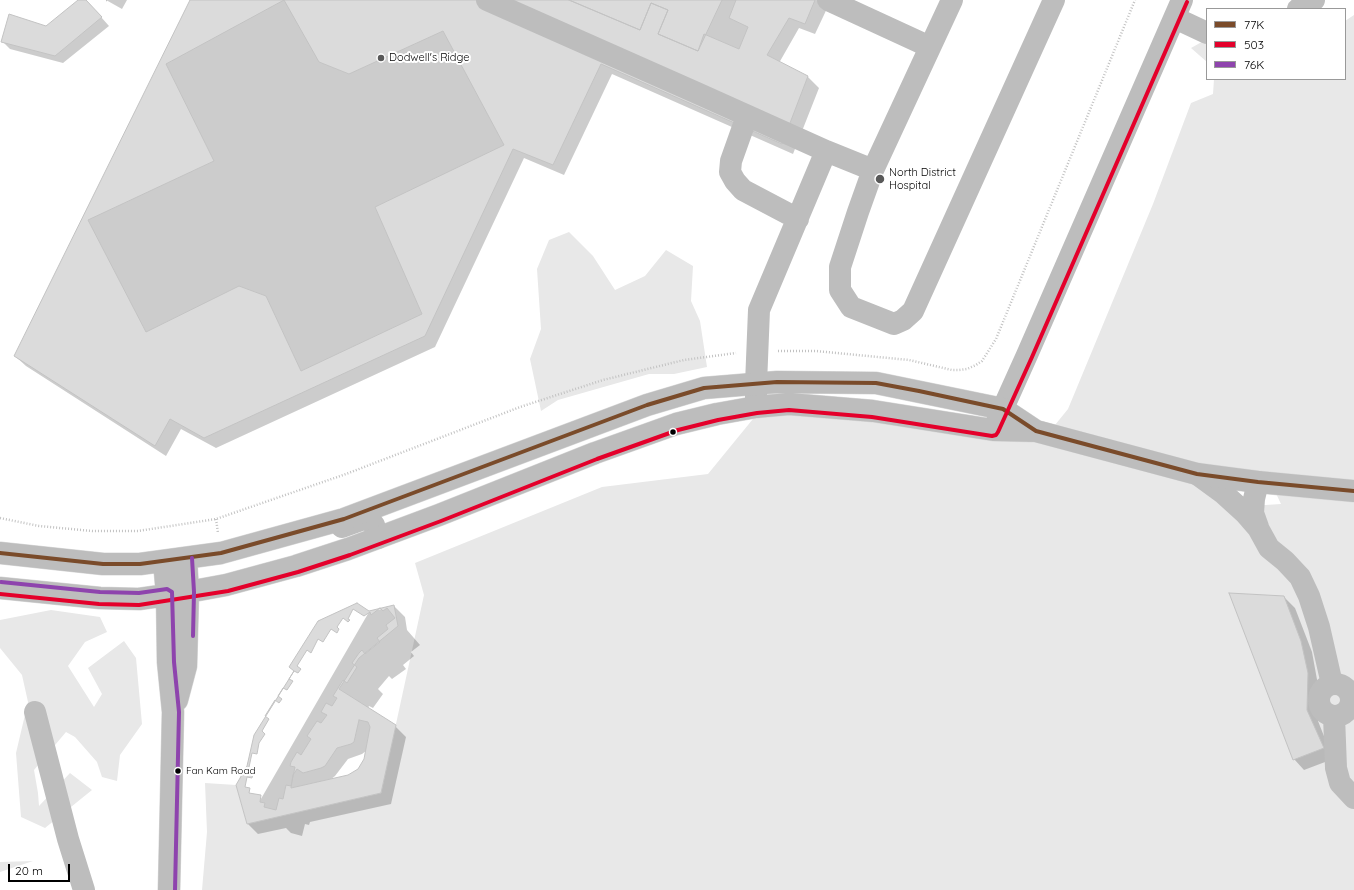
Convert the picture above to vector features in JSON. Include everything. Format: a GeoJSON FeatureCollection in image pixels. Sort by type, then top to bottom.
{"type":"FeatureCollection","features":[{"type":"Feature","properties":{"kind":"main road"},"geometry":{"type":"LineString","coordinates":[[487,0],[697,92],[826,151],[874,170]]}},
{"type":"Feature","properties":{"kind":"main road"},"geometry":{"type":"LineString","coordinates":[[828,0],[930,48]]}},
{"type":"Feature","properties":{"kind":"main road"},"geometry":{"type":"LineString","coordinates":[[952,0],[874,170],[858,212],[840,267],[840,290],[851,307],[894,324],[903,320],[913,311],[1054,0]]}},
{"type":"Feature","properties":{"kind":"main road"},"geometry":{"type":"LineString","coordinates":[[1300,8],[1314,0]]}},
{"type":"Feature","properties":{"kind":"main road"},"geometry":{"type":"LineString","coordinates":[[993,430],[1178,9],[1206,32]]}},
{"type":"Feature","properties":{"kind":"main road"},"geometry":{"type":"LineString","coordinates":[[747,116],[731,161],[730,172],[735,181],[743,190],[798,219]]}},
{"type":"Feature","properties":{"kind":"main road"},"geometry":{"type":"LineString","coordinates":[[756,407],[759,310],[826,151]]}},
{"type":"Feature","properties":{"kind":"main road"},"geometry":{"type":"LineString","coordinates":[[0,553],[103,564],[140,564],[221,553],[344,519],[647,405],[704,388],[777,382],[876,383],[1003,409],[1036,432]]}},
{"type":"Feature","properties":{"kind":"main road"},"geometry":{"type":"LineString","coordinates":[[0,588],[100,598],[139,599],[226,585],[296,566],[378,538],[595,453],[670,427],[717,414],[756,407],[789,404],[873,411],[993,430],[1036,432],[1197,474],[1354,492]]}},
{"type":"Feature","properties":{"kind":"main road"},"geometry":{"type":"LineString","coordinates":[[1197,474],[1223,493],[1240,508],[1258,528]]}},
{"type":"Feature","properties":{"kind":"main road"},"geometry":{"type":"LineString","coordinates":[[1258,482],[1254,499],[1253,513],[1258,528],[1269,548],[1285,561],[1300,577],[1309,596],[1319,628],[1332,684],[1337,684],[1346,689],[1351,698],[1350,704],[1344,712],[1334,716],[1336,768],[1340,782],[1354,798]]}},
{"type":"Feature","properties":{"kind":"main road"},"geometry":{"type":"LineString","coordinates":[[286,535],[302,538],[334,530],[364,520],[371,521],[374,525],[378,538]]}},
{"type":"Feature","properties":{"kind":"main road"},"geometry":{"type":"LineString","coordinates":[[169,890],[174,712],[168,662],[177,594],[186,558]]}},
{"type":"Feature","properties":{"kind":"main road"},"geometry":{"type":"LineString","coordinates":[[164,561],[177,594]]}},
{"type":"Feature","properties":{"kind":"main road"},"geometry":{"type":"LineString","coordinates":[[35,712],[68,839],[84,890]]}},
{"type":"Feature","properties":{"kind":"path"},"geometry":{"type":"LineString","coordinates":[[0,518],[39,526],[92,531],[138,531],[216,518]]}},
{"type":"Feature","properties":{"kind":"shaded area"},"geometry":{"type":"Polygon","coordinates":[[[1354,15],[1354,890],[202,890],[207,832],[205,783],[236,785],[247,824],[381,793],[424,595],[415,563],[602,487],[708,474],[757,414],[874,415],[1042,441],[1068,409],[1153,204],[1191,103],[1213,94],[1214,80],[1346,80],[1346,20],[1354,15]],[[1203,469],[1250,506],[1281,504],[1271,483],[1203,469]]]}},
{"type":"Feature","properties":{"kind":"shaded area"},"geometry":{"type":"Polygon","coordinates":[[[1206,40],[1206,61],[1191,48],[1206,40]]]}},
{"type":"Feature","properties":{"kind":"shaded area"},"geometry":{"type":"Polygon","coordinates":[[[569,232],[593,256],[615,290],[645,276],[666,250],[693,266],[691,301],[700,321],[707,367],[674,374],[649,374],[558,400],[541,411],[530,359],[541,329],[537,269],[549,240],[569,232]]]}},
{"type":"Feature","properties":{"kind":"shaded area"},"geometry":{"type":"Polygon","coordinates":[[[51,610],[100,617],[107,632],[85,642],[68,666],[94,707],[102,694],[88,668],[124,641],[136,658],[142,724],[120,755],[117,781],[102,777],[97,762],[75,737],[66,732],[34,770],[39,806],[70,773],[92,790],[45,828],[21,817],[16,753],[28,702],[22,675],[0,648],[0,620],[51,610]]]}},
{"type":"Feature","properties":{"kind":"shaded area"},"geometry":{"type":"Polygon","coordinates":[[[33,861],[0,872],[0,862],[33,861]]]}},
{"type":"Feature","properties":{"kind":"building"},"geometry":{"type":"Polygon","coordinates":[[[78,0],[86,0],[102,17],[55,56],[1,42],[9,14],[46,26],[78,0]]]}},
{"type":"Feature","properties":{"kind":"building"},"geometry":{"type":"Polygon","coordinates":[[[190,0],[569,0],[640,30],[651,3],[668,10],[658,34],[698,51],[722,0],[815,0],[805,24],[789,18],[767,55],[808,76],[782,144],[601,64],[553,165],[513,149],[425,336],[204,438],[170,419],[155,446],[14,356],[190,0]]]}},
{"type":"Feature","properties":{"kind":"building"},"geometry":{"type":"Polygon","coordinates":[[[284,0],[319,62],[349,74],[443,31],[504,145],[375,207],[422,314],[301,371],[266,296],[239,286],[146,332],[88,220],[214,161],[166,64],[284,0]]]}},
{"type":"Feature","properties":{"kind":"building"},"geometry":{"type":"Polygon","coordinates":[[[569,0],[736,0],[729,18],[748,27],[739,49],[704,34],[698,51],[658,34],[668,10],[651,3],[640,30],[569,0]]]}},
{"type":"Feature","properties":{"kind":"building"},"geometry":{"type":"Polygon","coordinates":[[[1229,593],[1284,596],[1301,641],[1308,673],[1307,710],[1324,748],[1293,760],[1229,593]]]}},
{"type":"Feature","properties":{"kind":"building"},"geometry":{"type":"Polygon","coordinates":[[[357,603],[369,611],[394,605],[398,626],[359,658],[339,689],[396,725],[381,793],[247,824],[236,785],[247,766],[254,735],[294,671],[289,667],[318,621],[357,603]],[[359,720],[354,742],[337,748],[325,766],[303,773],[297,769],[293,775],[291,788],[348,775],[358,769],[364,759],[370,727],[368,722],[359,720]]]}},
{"type":"Feature","properties":{"kind":"building"},"geometry":{"type":"Polygon","coordinates":[[[380,608],[383,611],[387,608],[395,618],[386,625],[388,629],[377,638],[380,642],[365,654],[362,650],[359,653],[352,663],[357,667],[347,683],[343,680],[333,696],[337,698],[332,706],[326,703],[321,712],[327,715],[321,723],[317,721],[307,736],[311,739],[301,755],[297,752],[291,762],[290,766],[295,767],[291,786],[286,785],[283,799],[279,798],[276,810],[264,807],[265,803],[260,802],[261,795],[249,793],[250,788],[245,787],[247,777],[252,778],[253,773],[248,772],[252,753],[257,754],[259,743],[265,734],[262,731],[269,719],[265,716],[275,700],[279,703],[282,699],[278,696],[283,688],[287,690],[293,681],[289,679],[294,671],[298,673],[301,669],[297,666],[307,650],[311,653],[318,639],[323,642],[331,629],[337,633],[339,629],[337,627],[343,618],[348,622],[350,620],[348,619],[353,609],[364,616],[370,612],[371,615],[380,608]]]}},
{"type":"Feature","properties":{"kind":"transit line","name":"503"},"geometry":{"type":"LineString","coordinates":[[0,594],[99,604],[139,605],[228,591],[298,572],[350,555],[441,521],[597,459],[678,430],[718,420],[757,413],[789,410],[872,417],[992,436],[996,435],[1032,357],[1187,2]]}},
{"type":"Feature","properties":{"kind":"transit line","name":"77K"},"geometry":{"type":"LineString","coordinates":[[0,553],[103,564],[140,564],[221,553],[344,519],[647,405],[704,388],[777,382],[876,383],[919,391],[1003,409],[1036,431],[1197,474],[1258,482],[1354,491]]}},
{"type":"Feature","properties":{"kind":"transit line","name":"76K"},"geometry":{"type":"LineString","coordinates":[[192,558],[194,592],[193,636]]}},
{"type":"Feature","properties":{"kind":"transit line","name":"76K"},"geometry":{"type":"LineString","coordinates":[[1,582],[100,592],[139,593],[167,589],[172,592],[174,662],[179,712],[175,890]]}},
{"type":"Feature","properties":{"kind":"place","name":"Dodwell's Ridge"},"geometry":{"type":"Point","coordinates":[381,58]}},
{"type":"Feature","properties":{"kind":"place","name":"North District Hospital"},"geometry":{"type":"Point","coordinates":[880,179]}},
{"type":"Feature","properties":{"kind":"place","name":"Fan Kam Road"},"geometry":{"type":"Point","coordinates":[178,771]}}]}
